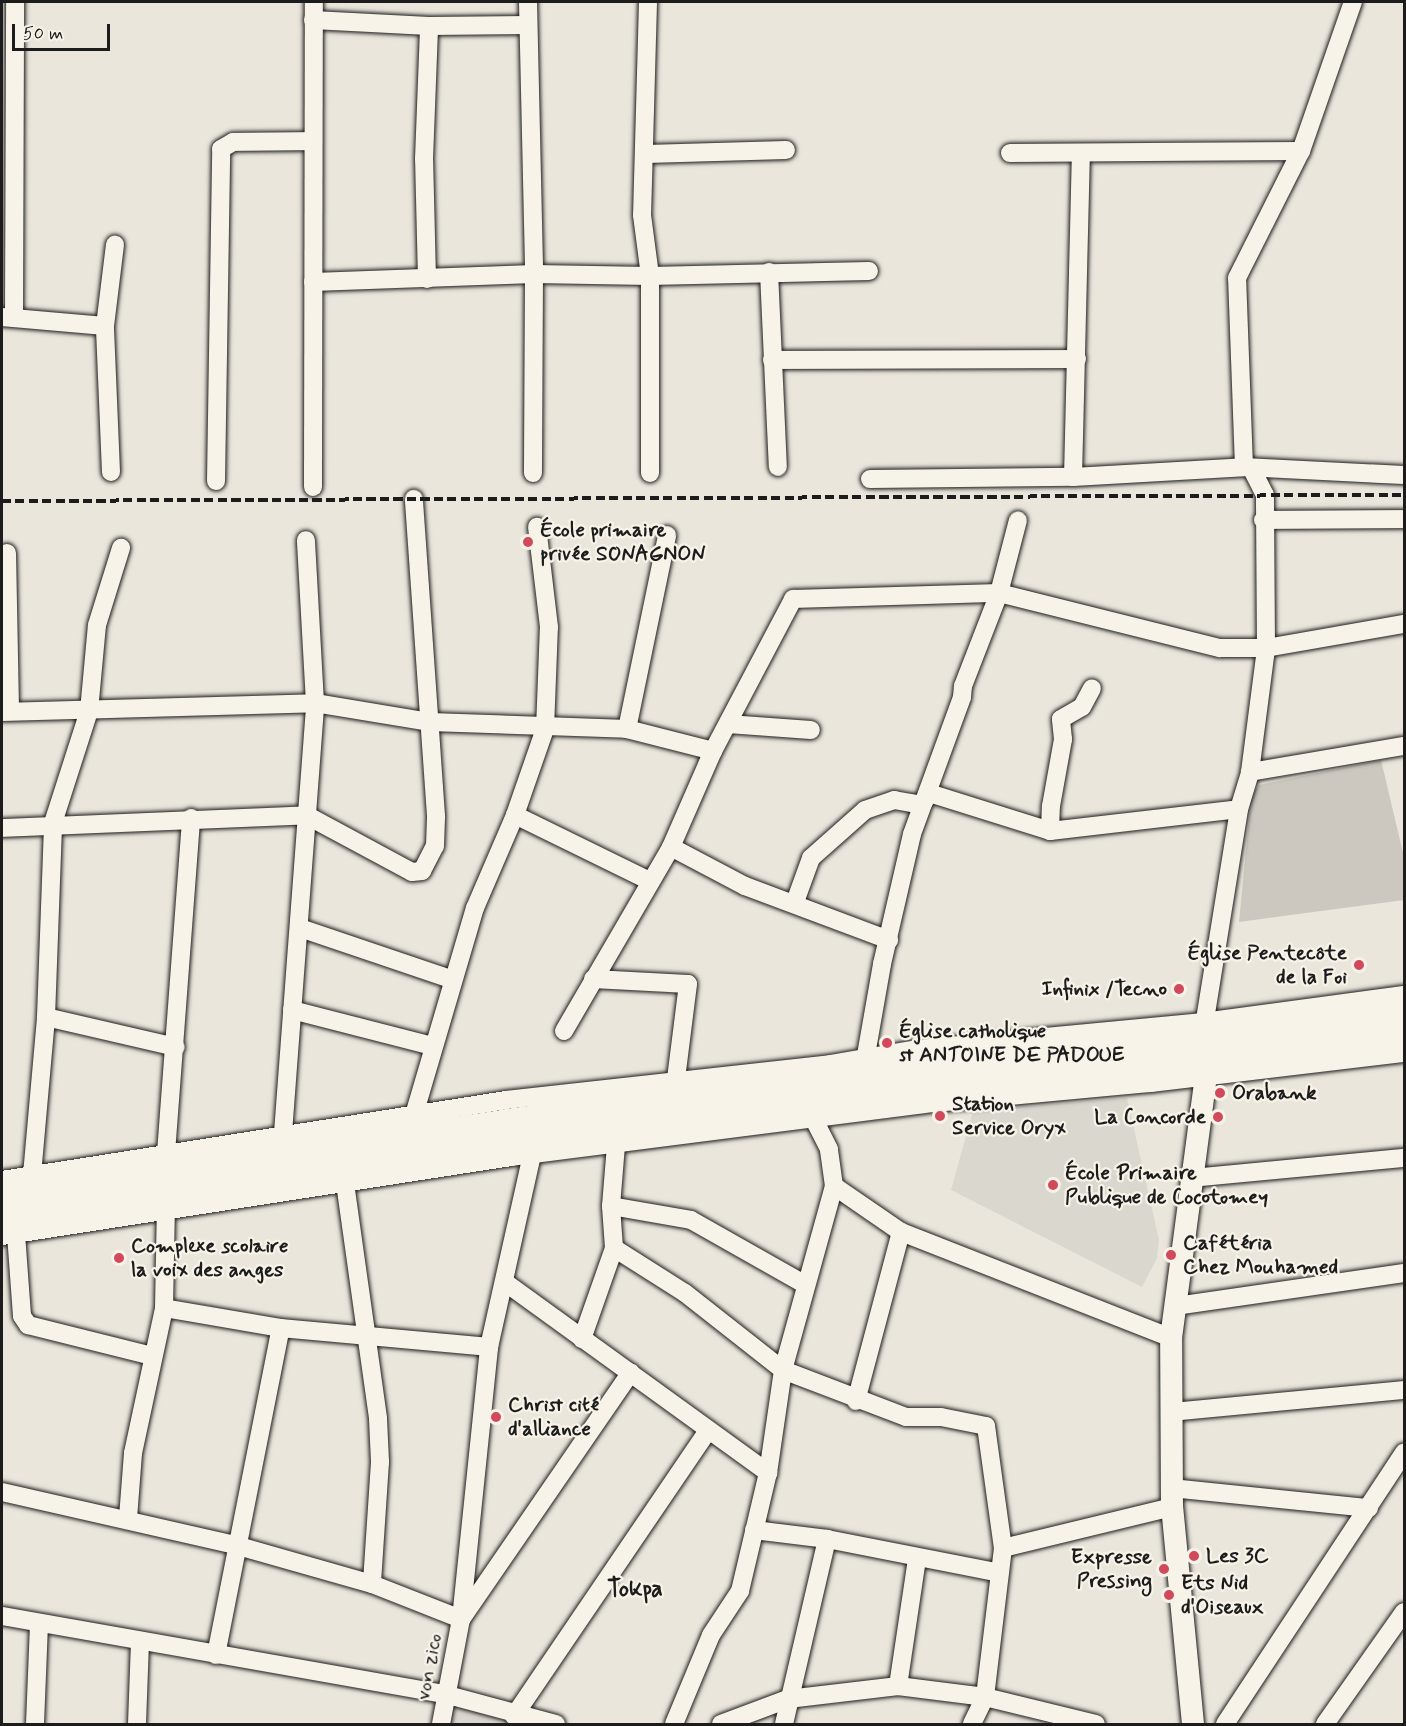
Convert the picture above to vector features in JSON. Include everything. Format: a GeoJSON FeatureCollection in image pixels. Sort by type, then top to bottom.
{"type":"FeatureCollection","features":[{"type":"Feature","properties":{"kind":"highway"},"geometry":{"type":"LineString","coordinates":[[6,1229],[225,1181],[1204,1048],[1404,1010]]}},
{"type":"Feature","properties":{"kind":"highway"},"geometry":{"type":"LineString","coordinates":[[2,1197],[508,1122],[1204,1048],[1404,1033]]}},
{"type":"Feature","properties":{"kind":"main road"},"geometry":{"type":"LineString","coordinates":[[1193,1725],[1172,1497],[1171,1338],[1204,1048]]}},
{"type":"Feature","properties":{"kind":"street"},"geometry":{"type":"LineString","coordinates":[[15,2],[8,317],[105,326]]}},
{"type":"Feature","properties":{"kind":"street"},"geometry":{"type":"LineString","coordinates":[[313,487],[314,282],[311,141],[314,2]]}},
{"type":"Feature","properties":{"kind":"street"},"geometry":{"type":"LineString","coordinates":[[528,2],[534,274],[533,473]]}},
{"type":"Feature","properties":{"kind":"street"},"geometry":{"type":"LineString","coordinates":[[648,2],[646,154],[642,215],[650,276],[650,472]]}},
{"type":"Feature","properties":{"kind":"street"},"geometry":{"type":"LineString","coordinates":[[1204,1048],[1239,809],[1250,772],[1266,648],[1263,520],[1265,495],[1248,468],[1235,290],[1241,269],[1301,151],[1353,2]]}},
{"type":"Feature","properties":{"kind":"street"},"geometry":{"type":"LineString","coordinates":[[313,20],[429,26],[528,25]]}},
{"type":"Feature","properties":{"kind":"street"},"geometry":{"type":"LineString","coordinates":[[427,279],[424,159],[429,26]]}},
{"type":"Feature","properties":{"kind":"street"},"geometry":{"type":"LineString","coordinates":[[216,481],[221,149],[242,141],[311,141]]}},
{"type":"Feature","properties":{"kind":"street"},"geometry":{"type":"LineString","coordinates":[[646,154],[786,150]]}},
{"type":"Feature","properties":{"kind":"street"},"geometry":{"type":"LineString","coordinates":[[1010,153],[1301,151]]}},
{"type":"Feature","properties":{"kind":"street"},"geometry":{"type":"LineString","coordinates":[[1072,477],[1081,153]]}},
{"type":"Feature","properties":{"kind":"street"},"geometry":{"type":"LineString","coordinates":[[111,472],[105,326],[115,246]]}},
{"type":"Feature","properties":{"kind":"street"},"geometry":{"type":"LineString","coordinates":[[314,282],[534,274],[650,276],[869,271]]}},
{"type":"Feature","properties":{"kind":"street"},"geometry":{"type":"LineString","coordinates":[[769,272],[778,467]]}},
{"type":"Feature","properties":{"kind":"street"},"geometry":{"type":"LineString","coordinates":[[772,360],[1077,360]]}},
{"type":"Feature","properties":{"kind":"street"},"geometry":{"type":"LineString","coordinates":[[870,479],[1072,477],[1248,468],[1404,475]]}},
{"type":"Feature","properties":{"kind":"street"},"geometry":{"type":"LineString","coordinates":[[2,828],[53,823],[306,815],[412,872],[422,871],[435,846],[430,722],[414,499]]}},
{"type":"Feature","properties":{"kind":"street"},"geometry":{"type":"LineString","coordinates":[[1263,520],[1404,519]]}},
{"type":"Feature","properties":{"kind":"street"},"geometry":{"type":"LineString","coordinates":[[866,1055],[912,834],[929,793],[963,686],[999,593],[1018,520]]}},
{"type":"Feature","properties":{"kind":"street"},"geometry":{"type":"LineString","coordinates":[[414,1115],[451,979],[475,908],[515,815],[545,729],[549,627],[537,527]]}},
{"type":"Feature","properties":{"kind":"street"},"geometry":{"type":"LineString","coordinates":[[627,729],[668,535]]}},
{"type":"Feature","properties":{"kind":"street"},"geometry":{"type":"LineString","coordinates":[[283,1132],[315,703],[306,540]]}},
{"type":"Feature","properties":{"kind":"street"},"geometry":{"type":"LineString","coordinates":[[32,1175],[46,1017],[53,823],[89,711],[97,625],[121,548]]}},
{"type":"Feature","properties":{"kind":"street"},"geometry":{"type":"LineString","coordinates":[[6,553],[6,711],[89,711],[315,703],[430,722],[545,729],[627,729],[713,751]]}},
{"type":"Feature","properties":{"kind":"street"},"geometry":{"type":"LineString","coordinates":[[564,1031],[671,847],[713,751],[793,599],[999,593],[1220,648],[1266,648],[1404,624]]}},
{"type":"Feature","properties":{"kind":"street"},"geometry":{"type":"LineString","coordinates":[[1050,831],[1051,806],[1063,739],[1061,719],[1082,707],[1092,688]]}},
{"type":"Feature","properties":{"kind":"street"},"geometry":{"type":"LineString","coordinates":[[728,724],[811,730]]}},
{"type":"Feature","properties":{"kind":"street"},"geometry":{"type":"LineString","coordinates":[[1250,772],[1404,746]]}},
{"type":"Feature","properties":{"kind":"street"},"geometry":{"type":"LineString","coordinates":[[929,793],[1050,831],[1239,809]]}},
{"type":"Feature","properties":{"kind":"street"},"geometry":{"type":"LineString","coordinates":[[795,902],[811,858],[865,810],[894,800],[922,805],[929,793]]}},
{"type":"Feature","properties":{"kind":"street"},"geometry":{"type":"LineString","coordinates":[[515,815],[650,881]]}},
{"type":"Feature","properties":{"kind":"street"},"geometry":{"type":"LineString","coordinates":[[166,1152],[176,1047],[191,818]]}},
{"type":"Feature","properties":{"kind":"street"},"geometry":{"type":"LineString","coordinates":[[671,847],[745,886],[795,902],[889,940]]}},
{"type":"Feature","properties":{"kind":"street"},"geometry":{"type":"LineString","coordinates":[[300,928],[451,979]]}},
{"type":"Feature","properties":{"kind":"street"},"geometry":{"type":"LineString","coordinates":[[593,979],[687,984],[676,1079]]}},
{"type":"Feature","properties":{"kind":"street"},"geometry":{"type":"LineString","coordinates":[[152,1356],[28,1325],[22,1316],[6,1229],[532,1155],[924,1104],[1204,1048],[1404,995]]}},
{"type":"Feature","properties":{"kind":"street"},"geometry":{"type":"LineString","coordinates":[[292,1010],[432,1046]]}},
{"type":"Feature","properties":{"kind":"street"},"geometry":{"type":"LineString","coordinates":[[46,1017],[176,1047]]}},
{"type":"Feature","properties":{"kind":"street"},"geometry":{"type":"LineString","coordinates":[[2,1180],[283,1132],[676,1079],[830,1064],[866,1055],[1204,1048],[1404,1053]]}},
{"type":"Feature","properties":{"kind":"street"},"geometry":{"type":"LineString","coordinates":[[674,1725],[711,1635],[740,1591],[768,1473],[783,1371],[834,1186],[828,1149],[814,1119]]}},
{"type":"Feature","properties":{"kind":"street"},"geometry":{"type":"LineString","coordinates":[[582,1339],[614,1248],[611,1206],[616,1144]]}},
{"type":"Feature","properties":{"kind":"street"},"geometry":{"type":"LineString","coordinates":[[461,1619],[489,1347],[506,1283],[532,1155]]}},
{"type":"Feature","properties":{"kind":"street"},"geometry":{"type":"LineString","coordinates":[[1191,1178],[1404,1158]]}},
{"type":"Feature","properties":{"kind":"street"},"geometry":{"type":"LineString","coordinates":[[345,1183],[368,1335],[380,1462],[372,1584]]}},
{"type":"Feature","properties":{"kind":"street"},"geometry":{"type":"LineString","coordinates":[[834,1186],[902,1232],[1171,1338]]}},
{"type":"Feature","properties":{"kind":"street"},"geometry":{"type":"LineString","coordinates":[[611,1206],[657,1216],[682,1216],[806,1285]]}},
{"type":"Feature","properties":{"kind":"street"},"geometry":{"type":"LineString","coordinates":[[128,1518],[133,1453],[164,1308],[166,1208]]}},
{"type":"Feature","properties":{"kind":"street"},"geometry":{"type":"LineString","coordinates":[[856,1401],[902,1232]]}},
{"type":"Feature","properties":{"kind":"street"},"geometry":{"type":"LineString","coordinates":[[614,1248],[686,1293],[783,1371],[856,1401],[906,1417],[941,1417],[986,1426],[1004,1548],[985,1697],[972,1725]]}},
{"type":"Feature","properties":{"kind":"street"},"geometry":{"type":"LineString","coordinates":[[1175,1306],[1404,1273]]}},
{"type":"Feature","properties":{"kind":"street"},"geometry":{"type":"LineString","coordinates":[[506,1283],[768,1473]]}},
{"type":"Feature","properties":{"kind":"street"},"geometry":{"type":"LineString","coordinates":[[164,1308],[281,1328],[489,1347]]}},
{"type":"Feature","properties":{"kind":"street"},"geometry":{"type":"LineString","coordinates":[[216,1655],[235,1545],[281,1328]]}},
{"type":"Feature","properties":{"kind":"street"},"geometry":{"type":"LineString","coordinates":[[461,1619],[631,1372]]}},
{"type":"Feature","properties":{"kind":"street"},"geometry":{"type":"LineString","coordinates":[[1171,1412],[1404,1390]]}},
{"type":"Feature","properties":{"kind":"street"},"geometry":{"type":"LineString","coordinates":[[514,1716],[708,1431]]}},
{"type":"Feature","properties":{"kind":"street"},"geometry":{"type":"LineString","coordinates":[[1225,1725],[1404,1454]]}},
{"type":"Feature","properties":{"kind":"street"},"geometry":{"type":"LineString","coordinates":[[2,1492],[128,1518],[235,1545],[372,1584],[461,1619]]}},
{"type":"Feature","properties":{"kind":"street"},"geometry":{"type":"LineString","coordinates":[[1004,1548],[1172,1497],[1369,1508]]}},
{"type":"Feature","properties":{"kind":"street"},"geometry":{"type":"LineString","coordinates":[[754,1530],[827,1539],[917,1559],[1000,1573]]}},
{"type":"Feature","properties":{"kind":"street"},"geometry":{"type":"LineString","coordinates":[[784,1725],[788,1699],[827,1539]]}},
{"type":"Feature","properties":{"kind":"street"},"geometry":{"type":"LineString","coordinates":[[898,1686],[917,1559]]}},
{"type":"Feature","properties":{"kind":"street"},"geometry":{"type":"LineString","coordinates":[[1325,1725],[1404,1612]]}},
{"type":"Feature","properties":{"kind":"street"},"geometry":{"type":"LineString","coordinates":[[2,1616],[444,1694],[514,1716],[556,1725]]}},
{"type":"Feature","properties":{"kind":"street","name":"von zico"},"geometry":{"type":"LineString","coordinates":[[441,1725],[444,1694],[461,1619]]}},
{"type":"Feature","properties":{"kind":"street"},"geometry":{"type":"LineString","coordinates":[[35,1725],[39,1623]]}},
{"type":"Feature","properties":{"kind":"street"},"geometry":{"type":"LineString","coordinates":[[137,1725],[140,1642]]}},
{"type":"Feature","properties":{"kind":"street"},"geometry":{"type":"LineString","coordinates":[[721,1725],[788,1699],[898,1686],[985,1697],[1096,1725]]}},
{"type":"Feature","properties":{"kind":"shaded area"},"geometry":{"type":"Polygon","coordinates":[[[1381,760],[1404,857],[1404,900],[1239,922],[1251,797],[1259,785],[1381,760]]]}},
{"type":"Feature","properties":{"kind":"shaded area"},"geometry":{"type":"Polygon","coordinates":[[[1127,1098],[1159,1240],[1157,1258],[1142,1287],[951,1190],[973,1111],[1127,1098]]]}},
{"type":"Feature","properties":{"kind":"shaded area"},"geometry":{"type":"Polygon","coordinates":[[[445,1705],[543,1724],[443,1724],[445,1705]]]}},
{"type":"Feature","properties":{"kind":"railway"},"geometry":{"type":"LineString","coordinates":[[2,501],[1404,495]]}},
{"type":"Feature","properties":{"kind":"place","name":"École primaire privée SONAGNON"},"geometry":{"type":"Point","coordinates":[528,542]}},
{"type":"Feature","properties":{"kind":"place","name":"Église Pentecôte de la Foi"},"geometry":{"type":"Point","coordinates":[1359,965]}},
{"type":"Feature","properties":{"kind":"place","name":"Infinix /Tecno"},"geometry":{"type":"Point","coordinates":[1179,989]}},
{"type":"Feature","properties":{"kind":"place","name":"Église catholique st ANTOINE DE PADOUE"},"geometry":{"type":"Point","coordinates":[887,1043]}},
{"type":"Feature","properties":{"kind":"place","name":"Orabank"},"geometry":{"type":"Point","coordinates":[1220,1093]}},
{"type":"Feature","properties":{"kind":"place","name":"Station Service Oryx"},"geometry":{"type":"Point","coordinates":[940,1116]}},
{"type":"Feature","properties":{"kind":"place","name":"La Concorde"},"geometry":{"type":"Point","coordinates":[1218,1117]}},
{"type":"Feature","properties":{"kind":"place","name":"École Primaire Publique de Cocotomey"},"geometry":{"type":"Point","coordinates":[1053,1185]}},
{"type":"Feature","properties":{"kind":"place","name":"Cafétéria Chez Mouhamed"},"geometry":{"type":"Point","coordinates":[1171,1255]}},
{"type":"Feature","properties":{"kind":"place","name":"Complexe scolaire la voix des anges"},"geometry":{"type":"Point","coordinates":[119,1258]}},
{"type":"Feature","properties":{"kind":"place","name":"Christ cité d'alliance"},"geometry":{"type":"Point","coordinates":[496,1417]}},
{"type":"Feature","properties":{"kind":"place","name":"Les 3C"},"geometry":{"type":"Point","coordinates":[1194,1556]}},
{"type":"Feature","properties":{"kind":"place","name":"Expresse Pressing"},"geometry":{"type":"Point","coordinates":[1164,1569]}},
{"type":"Feature","properties":{"kind":"place","name":"Ets Nid d'Oiseaux"},"geometry":{"type":"Point","coordinates":[1169,1595]}},
{"type":"Feature","properties":{"kind":"district","name":"Tokpa"},"geometry":{"type":"Point","coordinates":[635,1590]}}]}
